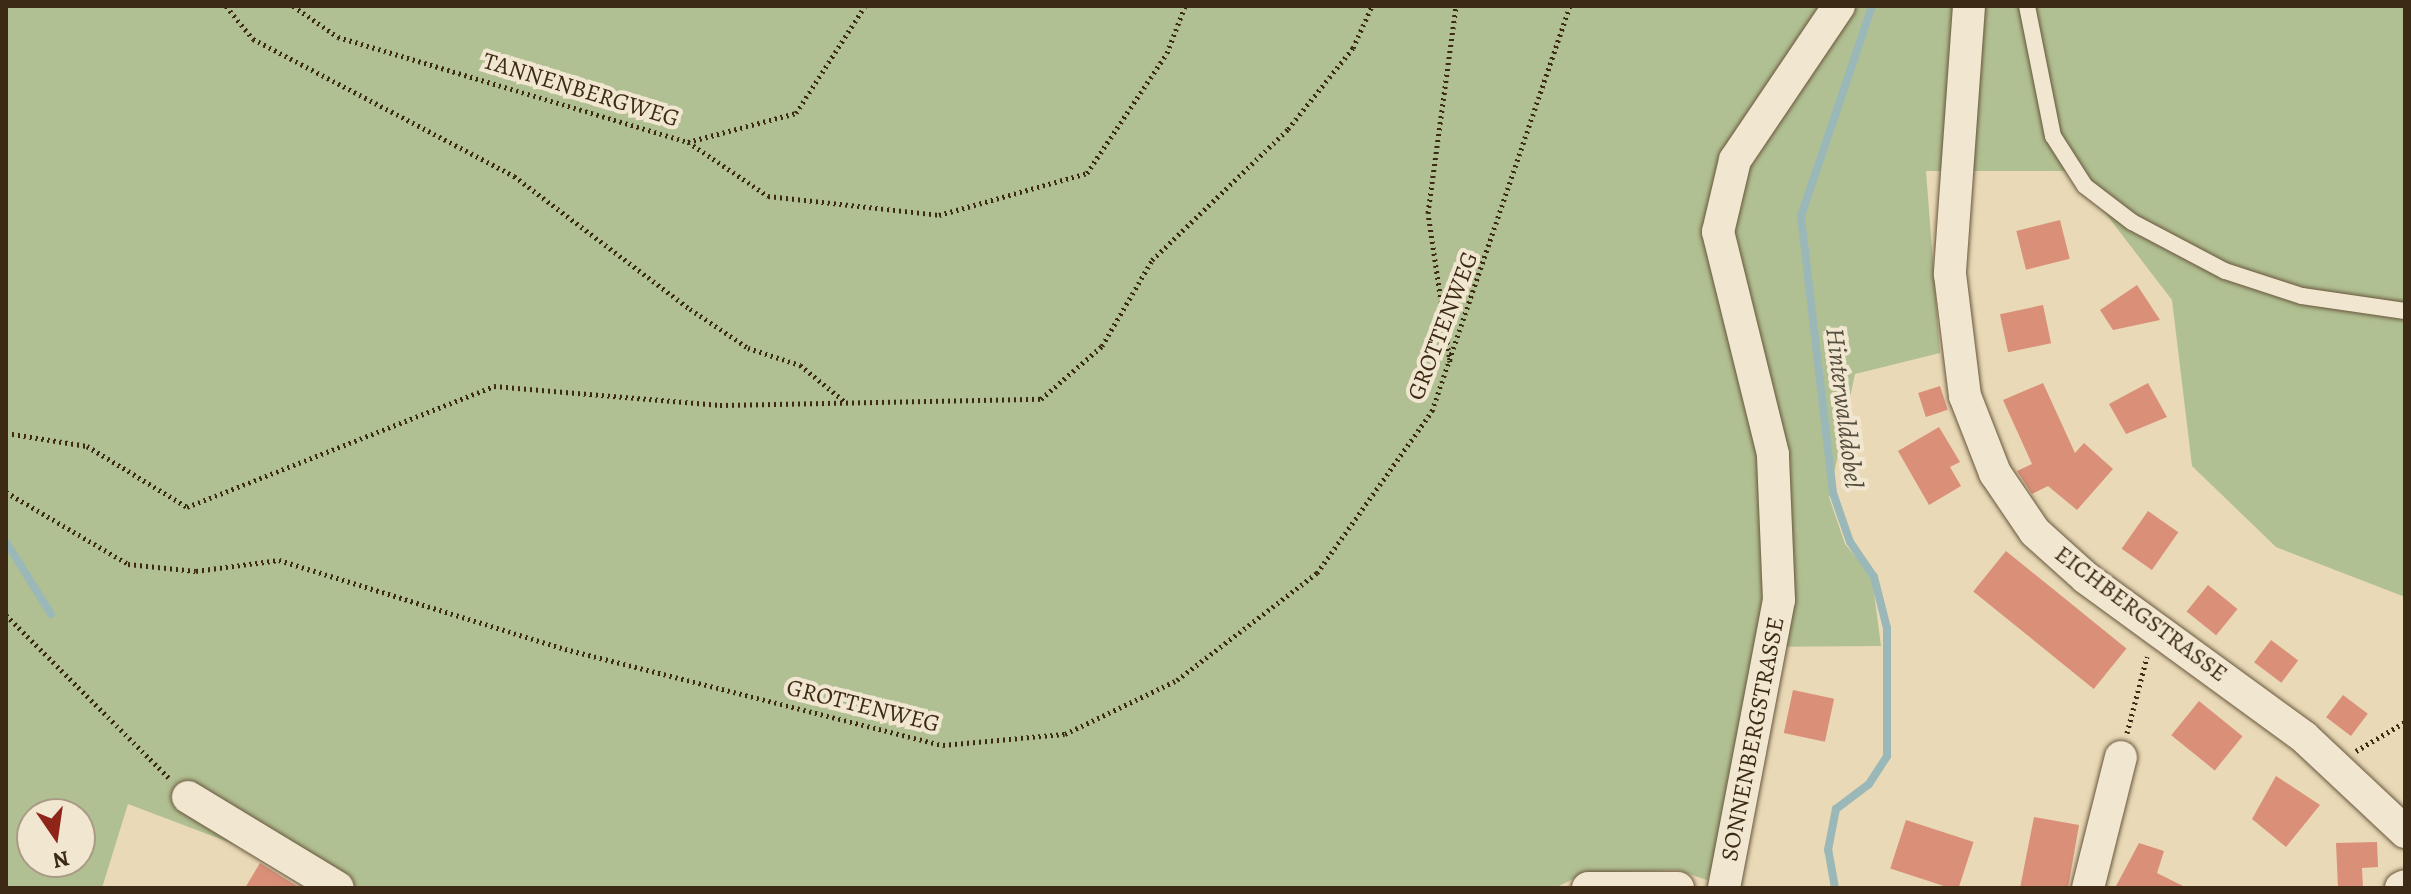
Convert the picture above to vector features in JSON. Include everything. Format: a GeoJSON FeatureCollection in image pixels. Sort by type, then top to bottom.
{"type":"FeatureCollection","features":[{"type":"Feature","properties":{"kind":"street","name":"SONNENBERGSTRASSE"},"geometry":{"type":"LineString","coordinates":[[1724,888],[1779,600],[1773,454],[1718,232],[1735,160],[1839,6]]}},
{"type":"Feature","properties":{"kind":"street","name":"EICHBERGSTRASSE"},"geometry":{"type":"LineString","coordinates":[[1969,6],[1950,274],[1965,396],[1995,473],[2035,532],[2086,578],[2334,763],[2405,832]]}},
{"type":"Feature","properties":{"kind":"street"},"geometry":{"type":"LineString","coordinates":[[2088,888],[2121,757]]}},
{"type":"Feature","properties":{"kind":"street"},"geometry":{"type":"LineString","coordinates":[[188,797],[338,888]]}},
{"type":"Feature","properties":{"kind":"street"},"geometry":{"type":"LineString","coordinates":[[1588,888],[1678,888]]}},
{"type":"Feature","properties":{"kind":"lane"},"geometry":{"type":"LineString","coordinates":[[2027,6],[2053,136],[2085,186],[2132,222],[2225,271],[2302,296],[2405,311]]}},
{"type":"Feature","properties":{"kind":"path"},"geometry":{"type":"LineString","coordinates":[[226,6],[253,39],[514,176],[690,309],[748,348],[800,365],[844,401]]}},
{"type":"Feature","properties":{"kind":"path","name":"TANNENBERGWEG"},"geometry":{"type":"LineString","coordinates":[[293,6],[338,37],[688,142],[768,196],[939,215],[1087,173],[1167,53],[1185,6]]}},
{"type":"Feature","properties":{"kind":"path"},"geometry":{"type":"LineString","coordinates":[[688,142],[796,113],[865,6]]}},
{"type":"Feature","properties":{"kind":"path"},"geometry":{"type":"LineString","coordinates":[[6,433],[87,446],[187,507],[494,386],[720,405],[1041,399],[1102,346],[1152,260],[1288,129],[1353,48],[1372,6]]}},
{"type":"Feature","properties":{"kind":"path"},"geometry":{"type":"LineString","coordinates":[[1450,362],[1428,213],[1456,6]]}},
{"type":"Feature","properties":{"kind":"path","name":"GROTTENWEG"},"geometry":{"type":"LineString","coordinates":[[6,492],[128,564],[196,571],[279,560],[565,649],[943,745],[1065,734],[1177,680],[1317,573],[1432,411],[1570,6]]}},
{"type":"Feature","properties":{"kind":"path"},"geometry":{"type":"LineString","coordinates":[[6,615],[188,797]]}},
{"type":"Feature","properties":{"kind":"path"},"geometry":{"type":"LineString","coordinates":[[2121,757],[2148,651]]}},
{"type":"Feature","properties":{"kind":"path"},"geometry":{"type":"LineString","coordinates":[[2334,763],[2405,722]]}},
{"type":"Feature","properties":{"kind":"green space"},"geometry":{"type":"Polygon","coordinates":[[[6,6],[2405,6],[2405,597],[2276,547],[2192,466],[2172,300],[2073,171],[1926,171],[1940,353],[1855,374],[1829,497],[1845,544],[1872,577],[1881,646],[1760,647],[1732,819],[1707,880],[1677,870],[1585,873],[1555,888],[350,888],[128,804],[102,888],[6,888],[6,6]]]}},
{"type":"Feature","properties":{"kind":"building"},"geometry":{"type":"Polygon","coordinates":[[[2060,220],[2070,259],[2026,270],[2016,231],[2060,220]]]}},
{"type":"Feature","properties":{"kind":"building"},"geometry":{"type":"Polygon","coordinates":[[[2137,285],[2160,320],[2113,330],[2100,310],[2137,285]]]}},
{"type":"Feature","properties":{"kind":"building"},"geometry":{"type":"Polygon","coordinates":[[[2043,305],[2051,343],[2008,352],[2000,314],[2043,305]]]}},
{"type":"Feature","properties":{"kind":"building"},"geometry":{"type":"Polygon","coordinates":[[[2043,383],[2075,453],[2084,443],[2113,469],[2077,510],[2048,486],[2032,494],[2017,471],[2032,464],[2003,400],[2043,383]]]}},
{"type":"Feature","properties":{"kind":"building"},"geometry":{"type":"Polygon","coordinates":[[[2148,383],[2167,417],[2126,434],[2109,404],[2148,383]]]}},
{"type":"Feature","properties":{"kind":"building"},"geometry":{"type":"Polygon","coordinates":[[[1940,386],[1948,410],[1926,417],[1918,393],[1940,386]]]}},
{"type":"Feature","properties":{"kind":"building"},"geometry":{"type":"Polygon","coordinates":[[[1939,427],[1960,462],[1950,467],[1961,486],[1929,505],[1898,451],[1939,427]]]}},
{"type":"Feature","properties":{"kind":"building"},"geometry":{"type":"Polygon","coordinates":[[[2148,511],[2178,532],[2152,570],[2122,549],[2148,511]]]}},
{"type":"Feature","properties":{"kind":"building"},"geometry":{"type":"Polygon","coordinates":[[[2006,551],[2126,649],[2094,689],[1973,591],[2006,551]]]}},
{"type":"Feature","properties":{"kind":"building"},"geometry":{"type":"Polygon","coordinates":[[[2208,585],[2238,609],[2216,635],[2187,611],[2208,585]]]}},
{"type":"Feature","properties":{"kind":"building"},"geometry":{"type":"Polygon","coordinates":[[[2271,640],[2298,660],[2281,683],[2254,662],[2271,640]]]}},
{"type":"Feature","properties":{"kind":"building"},"geometry":{"type":"Polygon","coordinates":[[[1793,690],[1834,699],[1825,742],[1784,733],[1793,690]]]}},
{"type":"Feature","properties":{"kind":"building"},"geometry":{"type":"Polygon","coordinates":[[[2343,695],[2368,714],[2351,736],[2326,717],[2343,695]]]}},
{"type":"Feature","properties":{"kind":"building"},"geometry":{"type":"Polygon","coordinates":[[[2199,701],[2243,736],[2215,770],[2171,735],[2199,701]]]}},
{"type":"Feature","properties":{"kind":"building"},"geometry":{"type":"Polygon","coordinates":[[[2276,776],[2320,805],[2286,847],[2252,819],[2276,776]]]}},
{"type":"Feature","properties":{"kind":"building"},"geometry":{"type":"Polygon","coordinates":[[[2034,817],[2079,825],[2068,888],[2020,888],[2034,817]]]}},
{"type":"Feature","properties":{"kind":"building"},"geometry":{"type":"Polygon","coordinates":[[[1906,820],[1974,842],[1959,888],[1890,869],[1906,820]]]}},
{"type":"Feature","properties":{"kind":"building"},"geometry":{"type":"Polygon","coordinates":[[[2377,842],[2378,867],[2362,868],[2363,888],[2338,888],[2336,843],[2377,842]]]}},
{"type":"Feature","properties":{"kind":"building"},"geometry":{"type":"Polygon","coordinates":[[[2139,843],[2164,851],[2157,873],[2187,888],[2115,888],[2139,843]]]}},
{"type":"Feature","properties":{"kind":"building"},"geometry":{"type":"Polygon","coordinates":[[[260,863],[300,888],[245,888],[260,863]]]}},
{"type":"Feature","properties":{"kind":"waterway","name":"Hinterwalddobel"},"geometry":{"type":"LineString","coordinates":[[1835,888],[1828,850],[1836,809],[1869,784],[1887,756],[1887,628],[1874,577],[1850,542],[1833,493],[1801,216],[1872,6]]}},
{"type":"Feature","properties":{"kind":"waterway"},"geometry":{"type":"LineString","coordinates":[[6,542],[51,614]]}}]}
